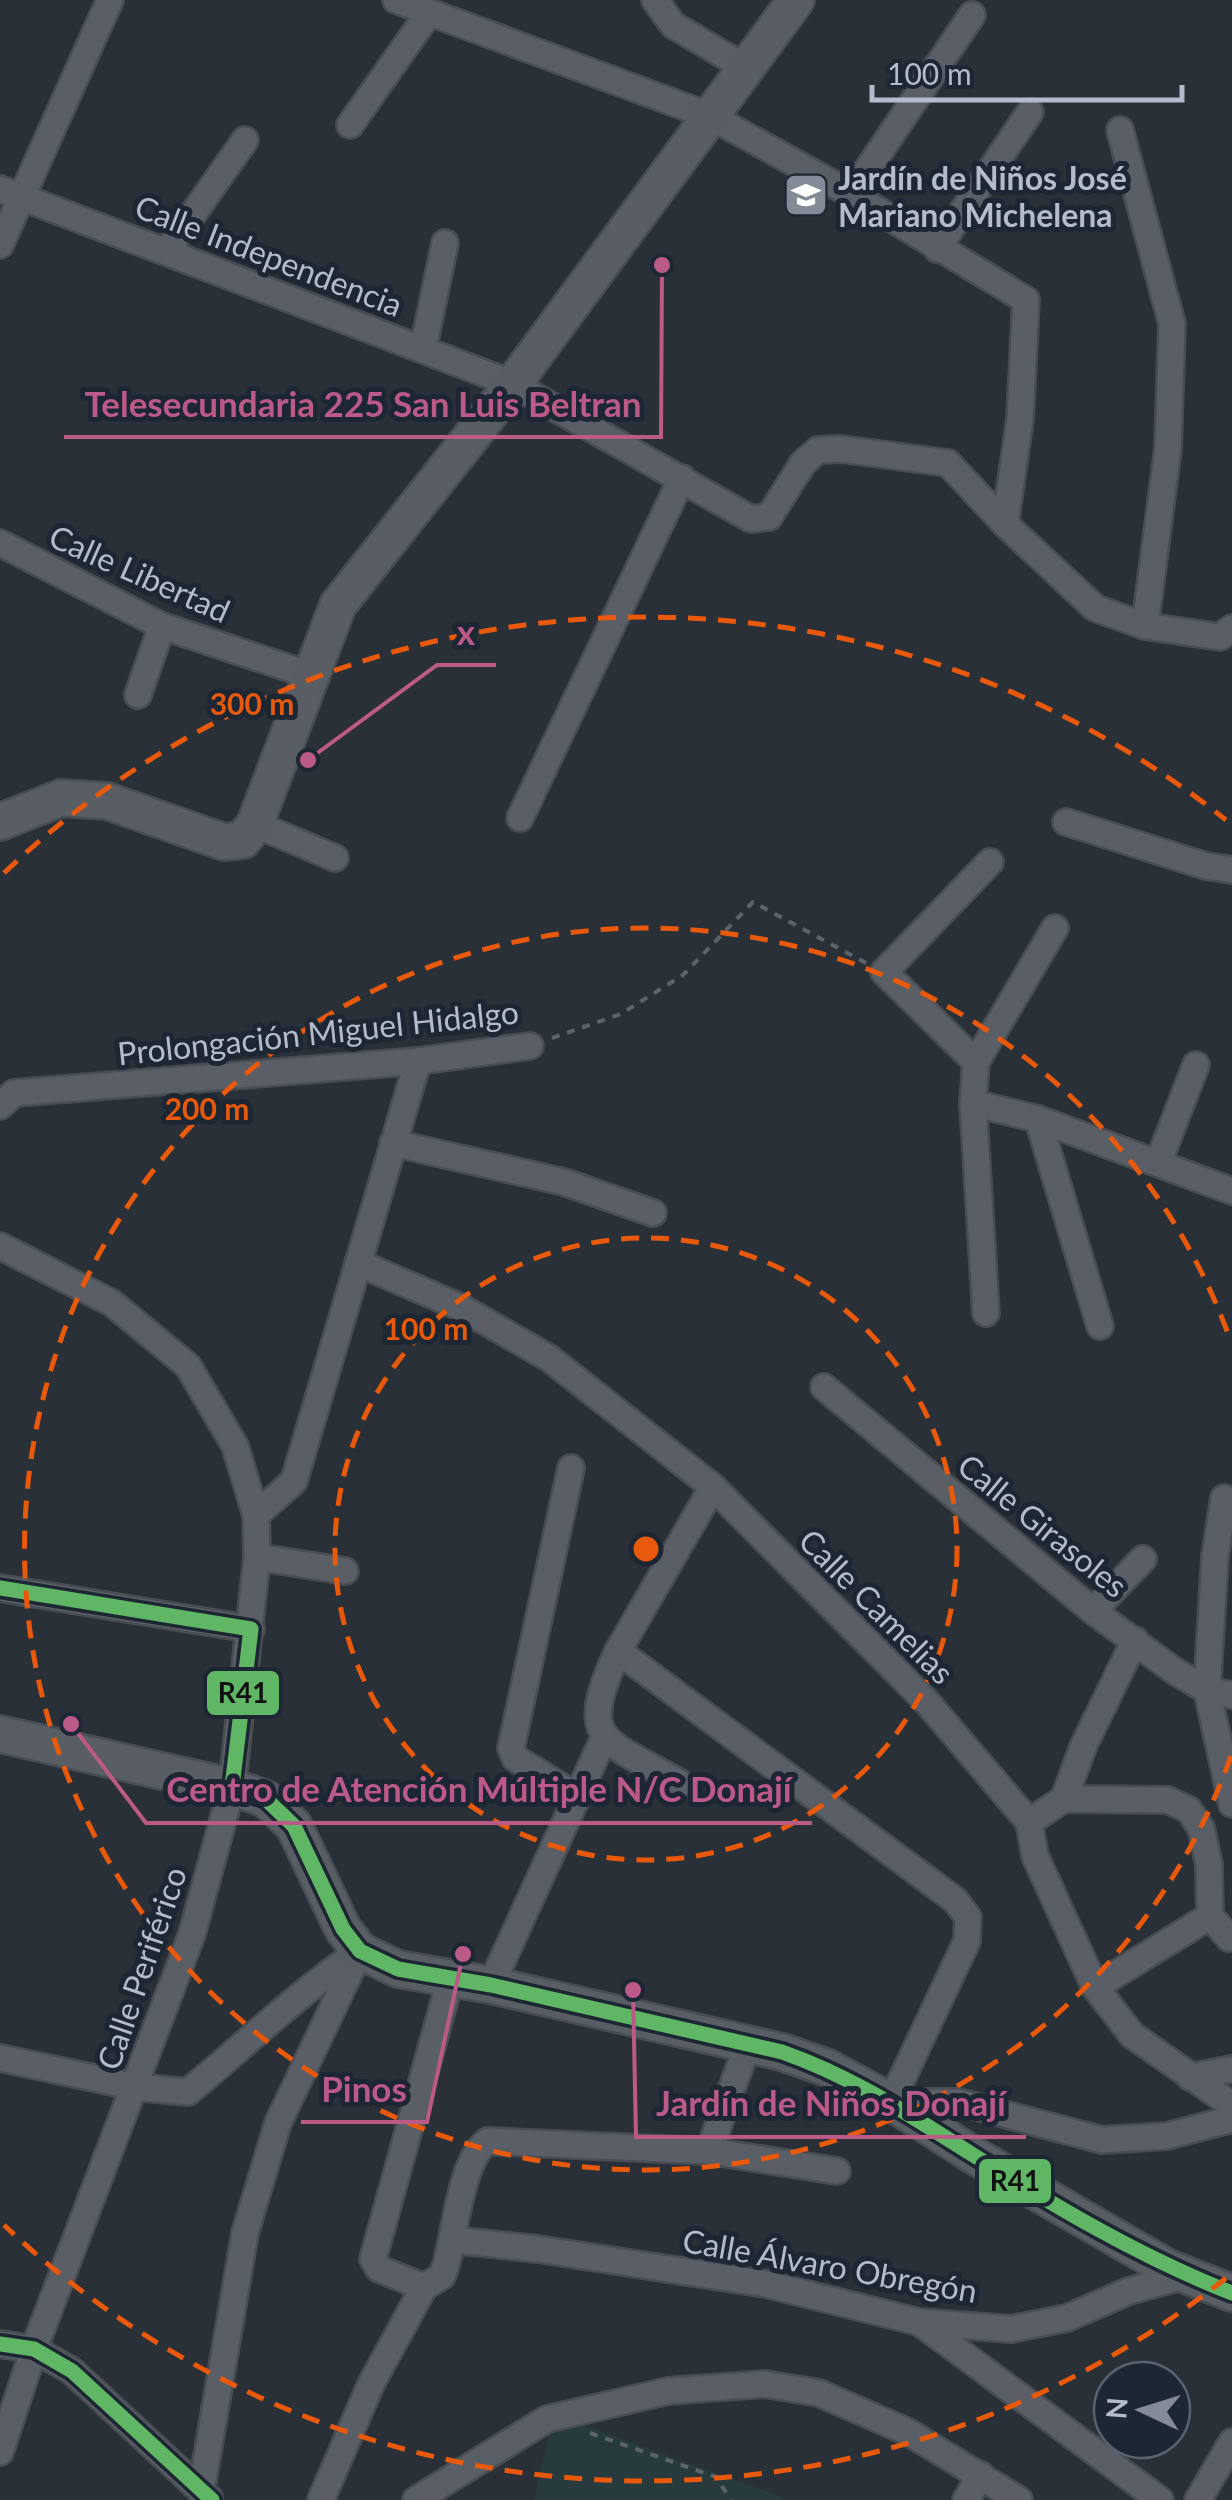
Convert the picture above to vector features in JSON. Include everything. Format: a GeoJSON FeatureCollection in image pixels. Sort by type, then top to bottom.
{"type":"FeatureCollection","features":[{"type":"Feature","properties":{"kind":"main road"},"geometry":{"type":"LineString","coordinates":[[0,822],[61,798],[107,802],[224,842],[243,840],[255,824],[338,605],[513,384],[796,0]]}},
{"type":"Feature","properties":{"kind":"main road"},"geometry":{"type":"LineString","coordinates":[[0,1734],[232,1786],[266,1799],[294,1826],[343,1929],[360,1950],[398,1969],[492,1985],[748,2044],[828,2068],[1168,2268],[1232,2293]]}},
{"type":"Feature","properties":{"kind":"street"},"geometry":{"type":"LineString","coordinates":[[0,245],[10,192],[110,0]]}},
{"type":"Feature","properties":{"kind":"street"},"geometry":{"type":"LineString","coordinates":[[396,0],[710,116],[851,194],[1026,300],[1020,419],[1004,524],[1094,608],[1145,626],[1220,637],[1232,628]]}},
{"type":"Feature","properties":{"kind":"street"},"geometry":{"type":"LineString","coordinates":[[655,0],[673,25],[746,68]]}},
{"type":"Feature","properties":{"kind":"street"},"geometry":{"type":"LineString","coordinates":[[350,125],[430,13]]}},
{"type":"Feature","properties":{"kind":"street"},"geometry":{"type":"LineString","coordinates":[[851,194],[972,16]]}},
{"type":"Feature","properties":{"kind":"street"},"geometry":{"type":"LineString","coordinates":[[937,249],[1030,112]]}},
{"type":"Feature","properties":{"kind":"street"},"geometry":{"type":"LineString","coordinates":[[1120,130],[1172,324],[1168,448],[1145,626]]}},
{"type":"Feature","properties":{"kind":"street"},"geometry":{"type":"LineString","coordinates":[[167,250],[245,140]]}},
{"type":"Feature","properties":{"kind":"street","name":"Calle Independencia"},"geometry":{"type":"LineString","coordinates":[[10,192],[513,384],[751,519],[769,518],[804,463],[818,450],[840,449],[948,463],[1004,524]]}},
{"type":"Feature","properties":{"kind":"street"},"geometry":{"type":"LineString","coordinates":[[423,350],[445,243]]}},
{"type":"Feature","properties":{"kind":"street"},"geometry":{"type":"LineString","coordinates":[[520,818],[682,478]]}},
{"type":"Feature","properties":{"kind":"street","name":"Calle Libertad"},"geometry":{"type":"LineString","coordinates":[[0,543],[162,626],[314,676]]}},
{"type":"Feature","properties":{"kind":"street"},"geometry":{"type":"LineString","coordinates":[[138,695],[162,626]]}},
{"type":"Feature","properties":{"kind":"street"},"geometry":{"type":"LineString","coordinates":[[1066,822],[1206,866],[1232,870]]}},
{"type":"Feature","properties":{"kind":"street"},"geometry":{"type":"LineString","coordinates":[[255,824],[335,858]]}},
{"type":"Feature","properties":{"kind":"street"},"geometry":{"type":"LineString","coordinates":[[976,1062],[884,972],[990,862]]}},
{"type":"Feature","properties":{"kind":"street"},"geometry":{"type":"LineString","coordinates":[[986,1314],[973,1103],[976,1062],[1055,928]]}},
{"type":"Feature","properties":{"kind":"street","name":"Prolongación Miguel Hidalgo"},"geometry":{"type":"LineString","coordinates":[[5,1094],[418,1061],[530,1046]]}},
{"type":"Feature","properties":{"kind":"street"},"geometry":{"type":"LineString","coordinates":[[256,1515],[294,1481],[418,1061]]}},
{"type":"Feature","properties":{"kind":"street"},"geometry":{"type":"LineString","coordinates":[[1158,1163],[1196,1064]]}},
{"type":"Feature","properties":{"kind":"street"},"geometry":{"type":"LineString","coordinates":[[973,1103],[1038,1119],[1232,1191]]}},
{"type":"Feature","properties":{"kind":"street"},"geometry":{"type":"LineString","coordinates":[[1038,1119],[1100,1326]]}},
{"type":"Feature","properties":{"kind":"street"},"geometry":{"type":"LineString","coordinates":[[394,1143],[564,1182],[653,1213]]}},
{"type":"Feature","properties":{"kind":"street","name":"Calle Periférico"},"geometry":{"type":"LineString","coordinates":[[0,1246],[112,1303],[188,1366],[236,1446],[256,1515],[257,1557],[232,1786],[192,1934],[34,2349],[0,2452]]}},
{"type":"Feature","properties":{"kind":"street","name":"Calle Camelias"},"geometry":{"type":"LineString","coordinates":[[358,1262],[460,1306],[550,1358],[712,1486],[926,1701],[1029,1822],[1034,1856],[1095,1987],[1132,2035],[1232,2105]]}},
{"type":"Feature","properties":{"kind":"street","name":"Calle Girasoles"},"geometry":{"type":"LineString","coordinates":[[824,1386],[1094,1611],[1219,1693]]}},
{"type":"Feature","properties":{"kind":"street"},"geometry":{"type":"LineString","coordinates":[[571,1468],[511,1748],[515,1758],[578,1797]]}},
{"type":"Feature","properties":{"kind":"street"},"geometry":{"type":"LineString","coordinates":[[680,1783],[604,1738],[596,1721],[600,1689],[618,1651],[712,1486]]}},
{"type":"Feature","properties":{"kind":"street"},"geometry":{"type":"LineString","coordinates":[[1224,1498],[1219,1693],[1232,1804]]}},
{"type":"Feature","properties":{"kind":"street"},"geometry":{"type":"LineString","coordinates":[[257,1557],[345,1570]]}},
{"type":"Feature","properties":{"kind":"street"},"geometry":{"type":"LineString","coordinates":[[1094,1611],[1143,1559]]}},
{"type":"Feature","properties":{"kind":"street"},"geometry":{"type":"LineString","coordinates":[[0,1588],[251,1630]]}},
{"type":"Feature","properties":{"kind":"street"},"geometry":{"type":"LineString","coordinates":[[1029,1822],[1064,1798],[1083,1746],[1135,1640]]}},
{"type":"Feature","properties":{"kind":"street"},"geometry":{"type":"LineString","coordinates":[[618,1651],[955,1900],[968,1917],[967,1941],[891,2102],[960,2102],[1102,2140],[1167,2136],[1232,2119]]}},
{"type":"Feature","properties":{"kind":"street"},"geometry":{"type":"LineString","coordinates":[[492,1985],[604,1738]]}},
{"type":"Feature","properties":{"kind":"street"},"geometry":{"type":"LineString","coordinates":[[1064,1798],[1168,1800],[1189,1810],[1201,1828],[1210,1864],[1210,1916],[1229,1938]]}},
{"type":"Feature","properties":{"kind":"street"},"geometry":{"type":"LineString","coordinates":[[1095,1987],[1210,1916]]}},
{"type":"Feature","properties":{"kind":"street"},"geometry":{"type":"LineString","coordinates":[[0,2058],[136,2087],[188,2092],[320,1978],[360,1950]]}},
{"type":"Feature","properties":{"kind":"street"},"geometry":{"type":"LineString","coordinates":[[207,2496],[244,2233],[278,2123],[360,1950]]}},
{"type":"Feature","properties":{"kind":"street"},"geometry":{"type":"LineString","coordinates":[[424,2287],[379,2268],[374,2258],[451,1976]]}},
{"type":"Feature","properties":{"kind":"street"},"geometry":{"type":"LineString","coordinates":[[709,2152],[748,2044]]}},
{"type":"Feature","properties":{"kind":"street"},"geometry":{"type":"LineString","coordinates":[[1190,2077],[1232,2069]]}},
{"type":"Feature","properties":{"kind":"street"},"geometry":{"type":"LineString","coordinates":[[322,2500],[371,2384],[424,2287],[442,2276],[467,2174],[478,2147],[488,2141],[709,2152],[837,2171]]}},
{"type":"Feature","properties":{"kind":"street","name":"Calle Álvaro Obregón"},"geometry":{"type":"LineString","coordinates":[[453,2240],[766,2284],[919,2322],[1012,2329],[1067,2318],[1129,2291],[1188,2275]]}},
{"type":"Feature","properties":{"kind":"street"},"geometry":{"type":"LineString","coordinates":[[919,2322],[1160,2500]]}},
{"type":"Feature","properties":{"kind":"street"},"geometry":{"type":"LineString","coordinates":[[0,2344],[34,2349],[72,2372],[207,2496]]}},
{"type":"Feature","properties":{"kind":"street"},"geometry":{"type":"LineString","coordinates":[[416,2500],[547,2418],[668,2390],[765,2384],[819,2394],[908,2432],[1019,2500]]}},
{"type":"Feature","properties":{"kind":"street"},"geometry":{"type":"LineString","coordinates":[[1198,2500],[1230,2450]]}},
{"type":"Feature","properties":{"kind":"street"},"geometry":{"type":"LineString","coordinates":[[966,2500],[980,2475]]}},
{"type":"Feature","properties":{"kind":"path","name":"Prolongación Miguel Hidalgo"},"geometry":{"type":"LineString","coordinates":[[530,1046],[621,1014],[683,975],[753,902],[884,972]]}},
{"type":"Feature","properties":{"kind":"path"},"geometry":{"type":"LineString","coordinates":[[547,2418],[716,2478],[732,2500]]}},
{"type":"Feature","properties":{"kind":"green space"},"geometry":{"type":"Polygon","coordinates":[[[578,2423],[790,2500],[534,2500],[551,2427],[578,2423]]]}},
{"type":"Feature","properties":{"kind":"transit line","name":"R41"},"geometry":{"type":"LineString","coordinates":[[0,1588],[251,1629],[232,1787],[266,1799],[294,1826],[343,1929],[360,1951],[398,1969],[491,1985],[782,2052],[879,2097],[1098,2229],[1232,2293]]}},
{"type":"Feature","properties":{"kind":"transit line","name":"R41"},"geometry":{"type":"LineString","coordinates":[[0,2344],[34,2349],[72,2371],[212,2500]]}},
{"type":"Feature","properties":{"kind":"place","name":"Jardín de Niños José Mariano Michelena"},"geometry":{"type":"Point","coordinates":[806,195]}},
{"type":"Feature","properties":{"kind":"place","name":"Telesecundaria 225 San Luis Beltran"},"geometry":{"type":"Point","coordinates":[662,265]}},
{"type":"Feature","properties":{"kind":"place","name":"x"},"geometry":{"type":"Point","coordinates":[308,760]}},
{"type":"Feature","properties":{"kind":"place","name":"Centro de Atención Múltiple N/C Donají"},"geometry":{"type":"Point","coordinates":[71,1724]}},
{"type":"Feature","properties":{"kind":"place","name":"Pinos"},"geometry":{"type":"Point","coordinates":[463,1954]}},
{"type":"Feature","properties":{"kind":"place","name":"Jardín de Niños Donají"},"geometry":{"type":"Point","coordinates":[633,1990]}}]}
